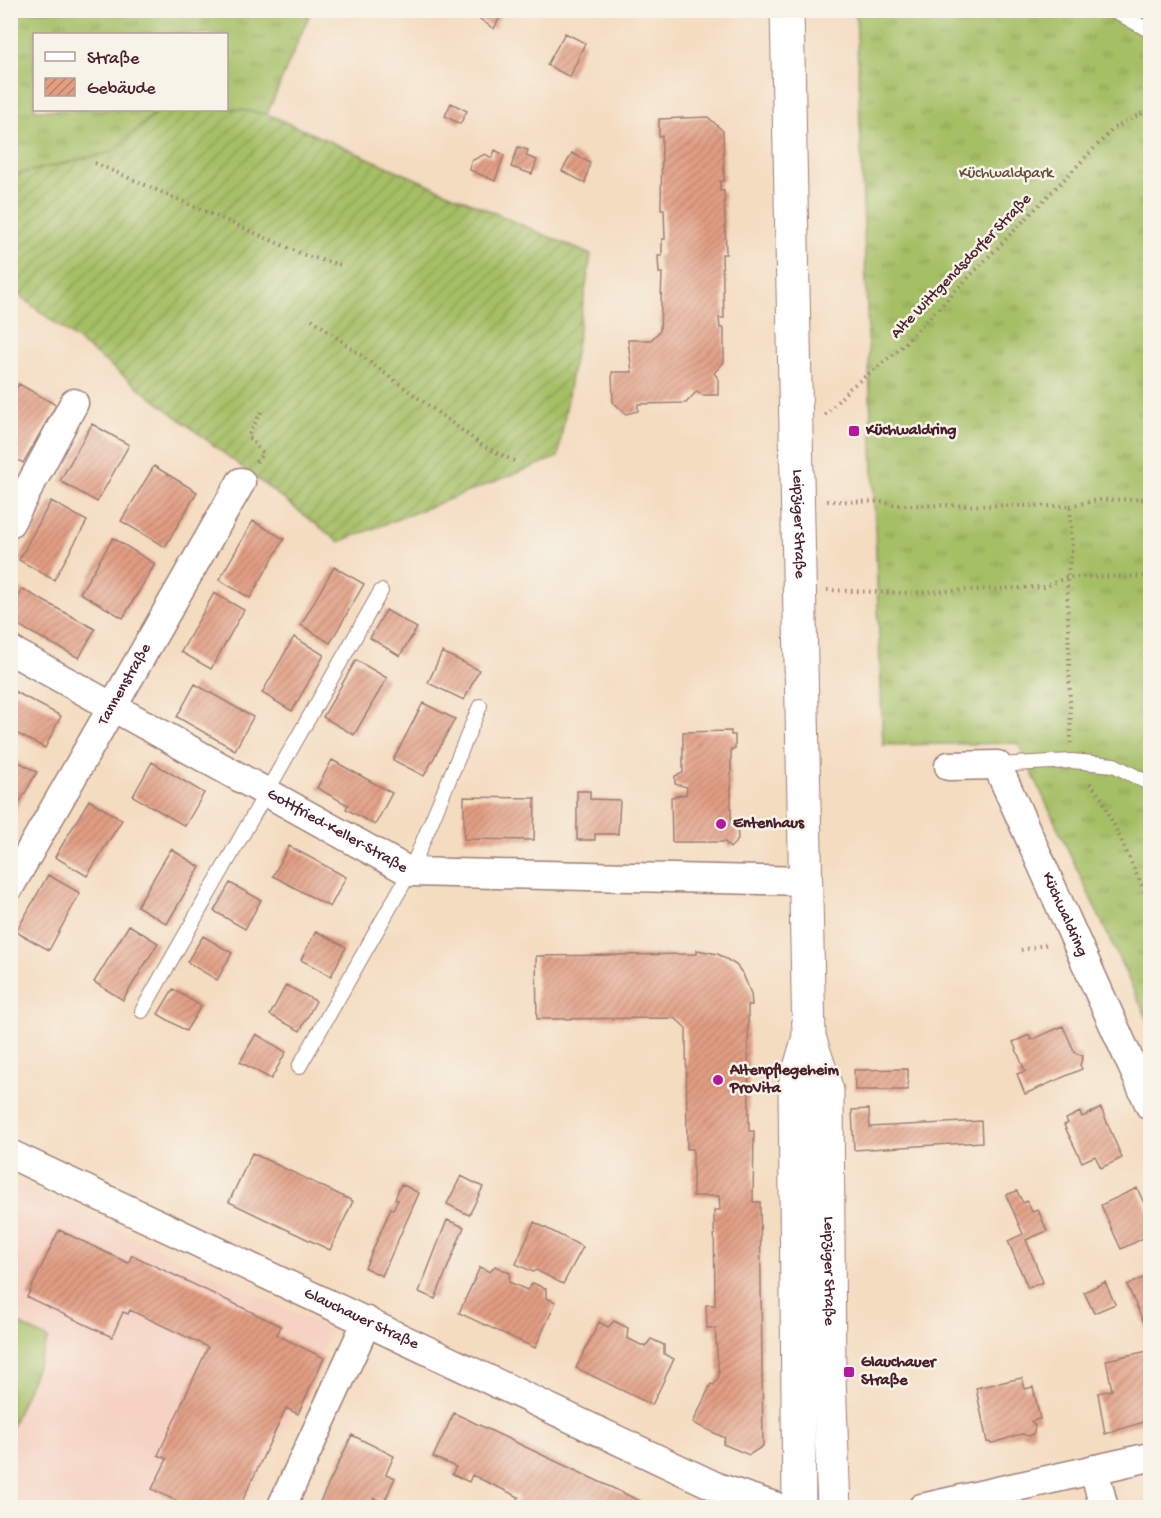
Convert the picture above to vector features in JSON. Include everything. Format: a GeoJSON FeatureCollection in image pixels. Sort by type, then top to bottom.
{"type":"FeatureCollection","features":[{"type":"Feature","properties":{"kind":"main road","name":"Leipziger Straße"},"geometry":{"type":"LineString","coordinates":[[787,10],[795,449],[810,1037],[827,1091],[829,1377],[834,1508]]}},
{"type":"Feature","properties":{"kind":"main road","name":"Leipziger Straße"},"geometry":{"type":"LineString","coordinates":[[799,1508],[795,1085],[810,1037]]}},
{"type":"Feature","properties":{"kind":"street"},"geometry":{"type":"LineString","coordinates":[[10,523],[75,403]]}},
{"type":"Feature","properties":{"kind":"street","name":"Tannenstraße"},"geometry":{"type":"LineString","coordinates":[[10,886],[241,482]]}},
{"type":"Feature","properties":{"kind":"street","name":"Gottfried-Keller-Straße"},"geometry":{"type":"LineString","coordinates":[[10,650],[410,872],[807,881]]}},
{"type":"Feature","properties":{"kind":"street"},"geometry":{"type":"LineString","coordinates":[[950,766],[998,765]]}},
{"type":"Feature","properties":{"kind":"street","name":"Küchwaldring"},"geometry":{"type":"LineString","coordinates":[[998,765],[1150,1106]]}},
{"type":"Feature","properties":{"kind":"street","name":"Glauchauer Straße"},"geometry":{"type":"LineString","coordinates":[[10,1154],[717,1487],[780,1508]]}},
{"type":"Feature","properties":{"kind":"street"},"geometry":{"type":"LineString","coordinates":[[281,1508],[367,1321]]}},
{"type":"Feature","properties":{"kind":"street"},"geometry":{"type":"LineString","coordinates":[[922,1508],[1150,1457]]}},
{"type":"Feature","properties":{"kind":"street"},"geometry":{"type":"LineString","coordinates":[[1094,1469],[1104,1508]]}},
{"type":"Feature","properties":{"kind":"lane"},"geometry":{"type":"LineString","coordinates":[[1113,10],[1150,31]]}},
{"type":"Feature","properties":{"kind":"lane"},"geometry":{"type":"LineString","coordinates":[[142,1011],[381,591]]}},
{"type":"Feature","properties":{"kind":"lane"},"geometry":{"type":"LineString","coordinates":[[299,1067],[410,872],[480,706]]}},
{"type":"Feature","properties":{"kind":"lane"},"geometry":{"type":"LineString","coordinates":[[998,765],[1072,761],[1114,765],[1150,784]]}},
{"type":"Feature","properties":{"kind":"path","name":"Alte Wittgendsdorfer Straße"},"geometry":{"type":"LineString","coordinates":[[795,449],[850,388],[894,354],[1114,128],[1150,109]]}},
{"type":"Feature","properties":{"kind":"path"},"geometry":{"type":"LineString","coordinates":[[95,163],[307,256],[341,265]]}},
{"type":"Feature","properties":{"kind":"path"},"geometry":{"type":"LineString","coordinates":[[312,319],[483,446],[514,461]]}},
{"type":"Feature","properties":{"kind":"path"},"geometry":{"type":"LineString","coordinates":[[262,411],[248,436],[263,454]]}},
{"type":"Feature","properties":{"kind":"path"},"geometry":{"type":"LineString","coordinates":[[797,500],[885,502],[894,506],[1070,506],[1098,500],[1150,499]]}},
{"type":"Feature","properties":{"kind":"path"},"geometry":{"type":"LineString","coordinates":[[1070,506],[1072,549],[1066,577],[1068,703],[1072,761],[1102,799],[1150,903]]}},
{"type":"Feature","properties":{"kind":"path"},"geometry":{"type":"LineString","coordinates":[[800,589],[903,593],[1044,587],[1066,577],[1150,576]]}},
{"type":"Feature","properties":{"kind":"shaded area"},"geometry":{"type":"Polygon","coordinates":[[[11,1180],[332,1330],[244,1507],[11,1508],[11,1180]]]}},
{"type":"Feature","properties":{"kind":"green space"},"geometry":{"type":"Polygon","coordinates":[[[10,11],[311,11],[267,114],[228,108],[228,33],[33,33],[33,111],[157,111],[112,152],[11,176],[10,11]]]}},
{"type":"Feature","properties":{"kind":"green space","name":"Küchwaldpark"},"geometry":{"type":"Polygon","coordinates":[[[856,11],[1150,11],[1150,1025],[1018,743],[883,745],[856,11]]]}},
{"type":"Feature","properties":{"kind":"green space"},"geometry":{"type":"Polygon","coordinates":[[[228,108],[267,114],[591,255],[558,457],[339,542],[11,289],[10,176],[112,152],[157,111],[228,111],[228,108]]]}},
{"type":"Feature","properties":{"kind":"green space"},"geometry":{"type":"Polygon","coordinates":[[[11,1320],[48,1339],[12,1426],[10,1426],[11,1320]]]}},
{"type":"Feature","properties":{"kind":"building"},"geometry":{"type":"Polygon","coordinates":[[[467,10],[493,10],[501,15],[494,29],[467,10]]]}},
{"type":"Feature","properties":{"kind":"building"},"geometry":{"type":"Polygon","coordinates":[[[565,33],[585,43],[570,77],[547,65],[565,33]]]}},
{"type":"Feature","properties":{"kind":"building"},"geometry":{"type":"Polygon","coordinates":[[[451,103],[467,111],[460,124],[445,116],[451,103]]]}},
{"type":"Feature","properties":{"kind":"building"},"geometry":{"type":"Polygon","coordinates":[[[708,117],[723,131],[724,181],[720,181],[720,191],[724,191],[726,254],[722,254],[724,318],[719,318],[720,328],[724,328],[724,362],[714,373],[718,378],[718,395],[702,395],[697,391],[686,403],[638,404],[638,411],[626,414],[613,402],[612,372],[632,372],[628,340],[651,340],[660,331],[662,273],[659,273],[658,256],[662,256],[662,239],[665,239],[664,209],[661,209],[662,136],[659,136],[659,119],[708,117]]]}},
{"type":"Feature","properties":{"kind":"building"},"geometry":{"type":"Polygon","coordinates":[[[518,147],[528,150],[526,156],[537,160],[532,174],[511,167],[518,147]]]}},
{"type":"Feature","properties":{"kind":"building"},"geometry":{"type":"Polygon","coordinates":[[[495,150],[504,155],[495,181],[470,170],[471,161],[485,154],[492,158],[495,150]]]}},
{"type":"Feature","properties":{"kind":"building"},"geometry":{"type":"Polygon","coordinates":[[[572,153],[590,163],[585,183],[562,171],[572,153]]]}},
{"type":"Feature","properties":{"kind":"building"},"geometry":{"type":"Polygon","coordinates":[[[19,384],[56,405],[23,463],[10,455],[10,398],[19,384]]]}},
{"type":"Feature","properties":{"kind":"building"},"geometry":{"type":"Polygon","coordinates":[[[92,424],[129,445],[97,502],[60,481],[92,424]]]}},
{"type":"Feature","properties":{"kind":"building"},"geometry":{"type":"Polygon","coordinates":[[[154,466],[197,492],[165,547],[121,521],[154,466]]]}},
{"type":"Feature","properties":{"kind":"building"},"geometry":{"type":"Polygon","coordinates":[[[51,501],[87,521],[54,580],[19,560],[51,501]]]}},
{"type":"Feature","properties":{"kind":"building"},"geometry":{"type":"Polygon","coordinates":[[[253,521],[284,539],[250,598],[219,580],[253,521]]]}},
{"type":"Feature","properties":{"kind":"building"},"geometry":{"type":"Polygon","coordinates":[[[113,538],[155,564],[123,618],[80,593],[113,538]]]}},
{"type":"Feature","properties":{"kind":"building"},"geometry":{"type":"Polygon","coordinates":[[[334,567],[364,584],[330,643],[301,625],[334,567]]]}},
{"type":"Feature","properties":{"kind":"building"},"geometry":{"type":"Polygon","coordinates":[[[22,589],[95,629],[79,658],[10,621],[10,611],[22,589]]]}},
{"type":"Feature","properties":{"kind":"building"},"geometry":{"type":"Polygon","coordinates":[[[214,593],[244,610],[211,669],[181,652],[214,593]]]}},
{"type":"Feature","properties":{"kind":"building"},"geometry":{"type":"Polygon","coordinates":[[[386,610],[417,628],[400,656],[370,638],[386,610]]]}},
{"type":"Feature","properties":{"kind":"building"},"geometry":{"type":"Polygon","coordinates":[[[294,637],[324,655],[292,711],[262,693],[294,637]]]}},
{"type":"Feature","properties":{"kind":"building"},"geometry":{"type":"Polygon","coordinates":[[[442,652],[479,670],[464,700],[428,683],[442,652]]]}},
{"type":"Feature","properties":{"kind":"building"},"geometry":{"type":"Polygon","coordinates":[[[356,660],[387,678],[354,735],[323,717],[356,660]]]}},
{"type":"Feature","properties":{"kind":"building"},"geometry":{"type":"Polygon","coordinates":[[[195,684],[253,717],[235,750],[177,717],[195,684]]]}},
{"type":"Feature","properties":{"kind":"building"},"geometry":{"type":"Polygon","coordinates":[[[10,689],[61,716],[45,748],[10,730],[10,689]]]}},
{"type":"Feature","properties":{"kind":"building"},"geometry":{"type":"Polygon","coordinates":[[[423,703],[455,719],[424,776],[393,760],[423,703]]]}},
{"type":"Feature","properties":{"kind":"building"},"geometry":{"type":"Polygon","coordinates":[[[731,731],[731,735],[735,735],[735,749],[731,749],[731,818],[732,823],[737,823],[738,840],[730,848],[725,842],[672,842],[671,797],[686,794],[687,787],[675,784],[675,776],[683,773],[683,732],[731,731]]]}},
{"type":"Feature","properties":{"kind":"building"},"geometry":{"type":"Polygon","coordinates":[[[10,757],[37,772],[10,819],[10,757]]]}},
{"type":"Feature","properties":{"kind":"building"},"geometry":{"type":"Polygon","coordinates":[[[332,760],[392,793],[375,825],[346,809],[348,805],[317,788],[332,760]]]}},
{"type":"Feature","properties":{"kind":"building"},"geometry":{"type":"Polygon","coordinates":[[[152,762],[204,793],[185,826],[133,796],[152,762]]]}},
{"type":"Feature","properties":{"kind":"building"},"geometry":{"type":"Polygon","coordinates":[[[577,791],[590,791],[590,799],[620,800],[618,834],[595,834],[595,840],[577,840],[577,791]]]}},
{"type":"Feature","properties":{"kind":"building"},"geometry":{"type":"Polygon","coordinates":[[[464,797],[535,798],[534,840],[464,839],[464,797]]]}},
{"type":"Feature","properties":{"kind":"building"},"geometry":{"type":"Polygon","coordinates":[[[89,800],[122,820],[87,876],[55,857],[89,800]]]}},
{"type":"Feature","properties":{"kind":"building"},"geometry":{"type":"Polygon","coordinates":[[[289,846],[346,877],[330,907],[273,876],[289,846]]]}},
{"type":"Feature","properties":{"kind":"building"},"geometry":{"type":"Polygon","coordinates":[[[171,849],[200,867],[167,924],[137,906],[171,849]]]}},
{"type":"Feature","properties":{"kind":"building"},"geometry":{"type":"Polygon","coordinates":[[[48,875],[80,893],[49,950],[16,932],[48,875]]]}},
{"type":"Feature","properties":{"kind":"building"},"geometry":{"type":"Polygon","coordinates":[[[230,883],[261,900],[245,929],[214,911],[230,883]]]}},
{"type":"Feature","properties":{"kind":"building"},"geometry":{"type":"Polygon","coordinates":[[[129,925],[158,943],[123,1000],[94,982],[129,925]]]}},
{"type":"Feature","properties":{"kind":"building"},"geometry":{"type":"Polygon","coordinates":[[[316,931],[346,947],[331,976],[301,960],[316,931]]]}},
{"type":"Feature","properties":{"kind":"building"},"geometry":{"type":"Polygon","coordinates":[[[203,936],[232,953],[217,980],[187,962],[203,936]]]}},
{"type":"Feature","properties":{"kind":"building","name":"Altenpflegeheim ProVita"},"geometry":{"type":"Polygon","coordinates":[[[697,950],[718,954],[736,965],[743,974],[751,994],[752,1005],[748,1005],[749,1131],[754,1131],[753,1202],[760,1202],[763,1446],[749,1455],[723,1444],[725,1438],[693,1423],[711,1384],[714,1385],[719,1376],[715,1328],[707,1328],[706,1305],[715,1305],[714,1210],[720,1210],[719,1196],[693,1196],[693,1149],[687,1149],[686,1028],[675,1018],[537,1019],[536,956],[697,954],[697,950]]]}},
{"type":"Feature","properties":{"kind":"building"},"geometry":{"type":"Polygon","coordinates":[[[286,985],[316,1001],[300,1031],[270,1015],[286,985]]]}},
{"type":"Feature","properties":{"kind":"building"},"geometry":{"type":"Polygon","coordinates":[[[173,989],[201,1006],[186,1031],[158,1014],[173,989]]]}},
{"type":"Feature","properties":{"kind":"building"},"geometry":{"type":"Polygon","coordinates":[[[1063,1026],[1075,1053],[1083,1056],[1080,1065],[1082,1069],[1025,1094],[1017,1074],[1025,1071],[1013,1042],[1029,1035],[1031,1040],[1063,1026]]]}},
{"type":"Feature","properties":{"kind":"building"},"geometry":{"type":"Polygon","coordinates":[[[256,1034],[286,1052],[271,1079],[240,1062],[256,1034]]]}},
{"type":"Feature","properties":{"kind":"building"},"geometry":{"type":"Polygon","coordinates":[[[908,1069],[908,1090],[855,1090],[854,1070],[908,1069]]]}},
{"type":"Feature","properties":{"kind":"building"},"geometry":{"type":"Polygon","coordinates":[[[1101,1108],[1122,1158],[1101,1168],[1095,1156],[1082,1162],[1064,1125],[1068,1123],[1066,1119],[1080,1112],[1082,1117],[1101,1108]]]}},
{"type":"Feature","properties":{"kind":"building"},"geometry":{"type":"Polygon","coordinates":[[[869,1109],[870,1127],[981,1121],[982,1142],[854,1150],[852,1110],[869,1109]]]}},
{"type":"Feature","properties":{"kind":"building"},"geometry":{"type":"Polygon","coordinates":[[[252,1153],[353,1201],[330,1250],[229,1202],[252,1153]]]}},
{"type":"Feature","properties":{"kind":"building"},"geometry":{"type":"Polygon","coordinates":[[[461,1176],[483,1187],[469,1215],[447,1204],[461,1176]]]}},
{"type":"Feature","properties":{"kind":"building"},"geometry":{"type":"Polygon","coordinates":[[[401,1184],[419,1193],[382,1276],[365,1268],[391,1208],[393,1209],[398,1200],[395,1199],[401,1184]]]}},
{"type":"Feature","properties":{"kind":"building"},"geometry":{"type":"Polygon","coordinates":[[[1137,1188],[1150,1216],[1150,1235],[1121,1249],[1101,1205],[1137,1188]]]}},
{"type":"Feature","properties":{"kind":"building"},"geometry":{"type":"Polygon","coordinates":[[[1017,1191],[1023,1203],[1027,1201],[1032,1212],[1038,1210],[1047,1231],[1026,1240],[1043,1282],[1028,1288],[1008,1241],[1023,1234],[1006,1195],[1017,1191]]]}},
{"type":"Feature","properties":{"kind":"building"},"geometry":{"type":"Polygon","coordinates":[[[447,1220],[464,1227],[435,1299],[419,1292],[447,1220]]]}},
{"type":"Feature","properties":{"kind":"building"},"geometry":{"type":"Polygon","coordinates":[[[534,1222],[583,1247],[563,1284],[536,1270],[533,1272],[516,1264],[534,1222]]]}},
{"type":"Feature","properties":{"kind":"building"},"geometry":{"type":"Polygon","coordinates":[[[59,1230],[128,1263],[132,1255],[281,1326],[277,1335],[324,1358],[298,1414],[286,1408],[239,1508],[190,1508],[152,1489],[167,1459],[158,1455],[208,1347],[130,1310],[128,1314],[123,1312],[112,1337],[27,1297],[59,1230]]]}},
{"type":"Feature","properties":{"kind":"building"},"geometry":{"type":"Polygon","coordinates":[[[495,1266],[510,1273],[509,1282],[527,1290],[533,1283],[546,1289],[546,1298],[556,1302],[535,1348],[459,1313],[480,1267],[490,1272],[495,1266]]]}},
{"type":"Feature","properties":{"kind":"building"},"geometry":{"type":"Polygon","coordinates":[[[1150,1275],[1150,1331],[1148,1332],[1127,1285],[1150,1275]]]}},
{"type":"Feature","properties":{"kind":"building"},"geometry":{"type":"Polygon","coordinates":[[[1105,1282],[1115,1304],[1094,1313],[1084,1292],[1105,1282]]]}},
{"type":"Feature","properties":{"kind":"building"},"geometry":{"type":"Polygon","coordinates":[[[614,1321],[628,1328],[627,1338],[645,1347],[651,1339],[664,1345],[664,1354],[674,1359],[652,1405],[576,1368],[599,1322],[608,1327],[614,1321]]]}},
{"type":"Feature","properties":{"kind":"building"},"geometry":{"type":"Polygon","coordinates":[[[1148,1351],[1150,1420],[1105,1434],[1098,1393],[1112,1390],[1106,1360],[1148,1351]]]}},
{"type":"Feature","properties":{"kind":"building"},"geometry":{"type":"Polygon","coordinates":[[[1022,1378],[1025,1389],[1033,1387],[1040,1419],[1031,1421],[1035,1426],[1034,1433],[1029,1436],[1021,1434],[993,1443],[987,1442],[976,1388],[1022,1378]]]}},
{"type":"Feature","properties":{"kind":"building"},"geometry":{"type":"Polygon","coordinates":[[[454,1413],[655,1508],[542,1508],[535,1505],[534,1508],[523,1508],[515,1504],[519,1497],[472,1475],[469,1482],[452,1474],[456,1467],[433,1457],[454,1413]]]}},
{"type":"Feature","properties":{"kind":"building"},"geometry":{"type":"Polygon","coordinates":[[[352,1435],[394,1456],[386,1474],[395,1478],[384,1502],[374,1498],[370,1508],[317,1508],[352,1435]]]}},
{"type":"Feature","properties":{"kind":"place","name":"Küchwaldring"},"geometry":{"type":"Point","coordinates":[854,431]}},
{"type":"Feature","properties":{"kind":"place","name":"Entenhaus"},"geometry":{"type":"Point","coordinates":[721,824]}},
{"type":"Feature","properties":{"kind":"place","name":"Altenpflegeheim ProVita"},"geometry":{"type":"Point","coordinates":[718,1080]}},
{"type":"Feature","properties":{"kind":"place","name":"Glauchauer Straße"},"geometry":{"type":"Point","coordinates":[849,1372]}}]}
